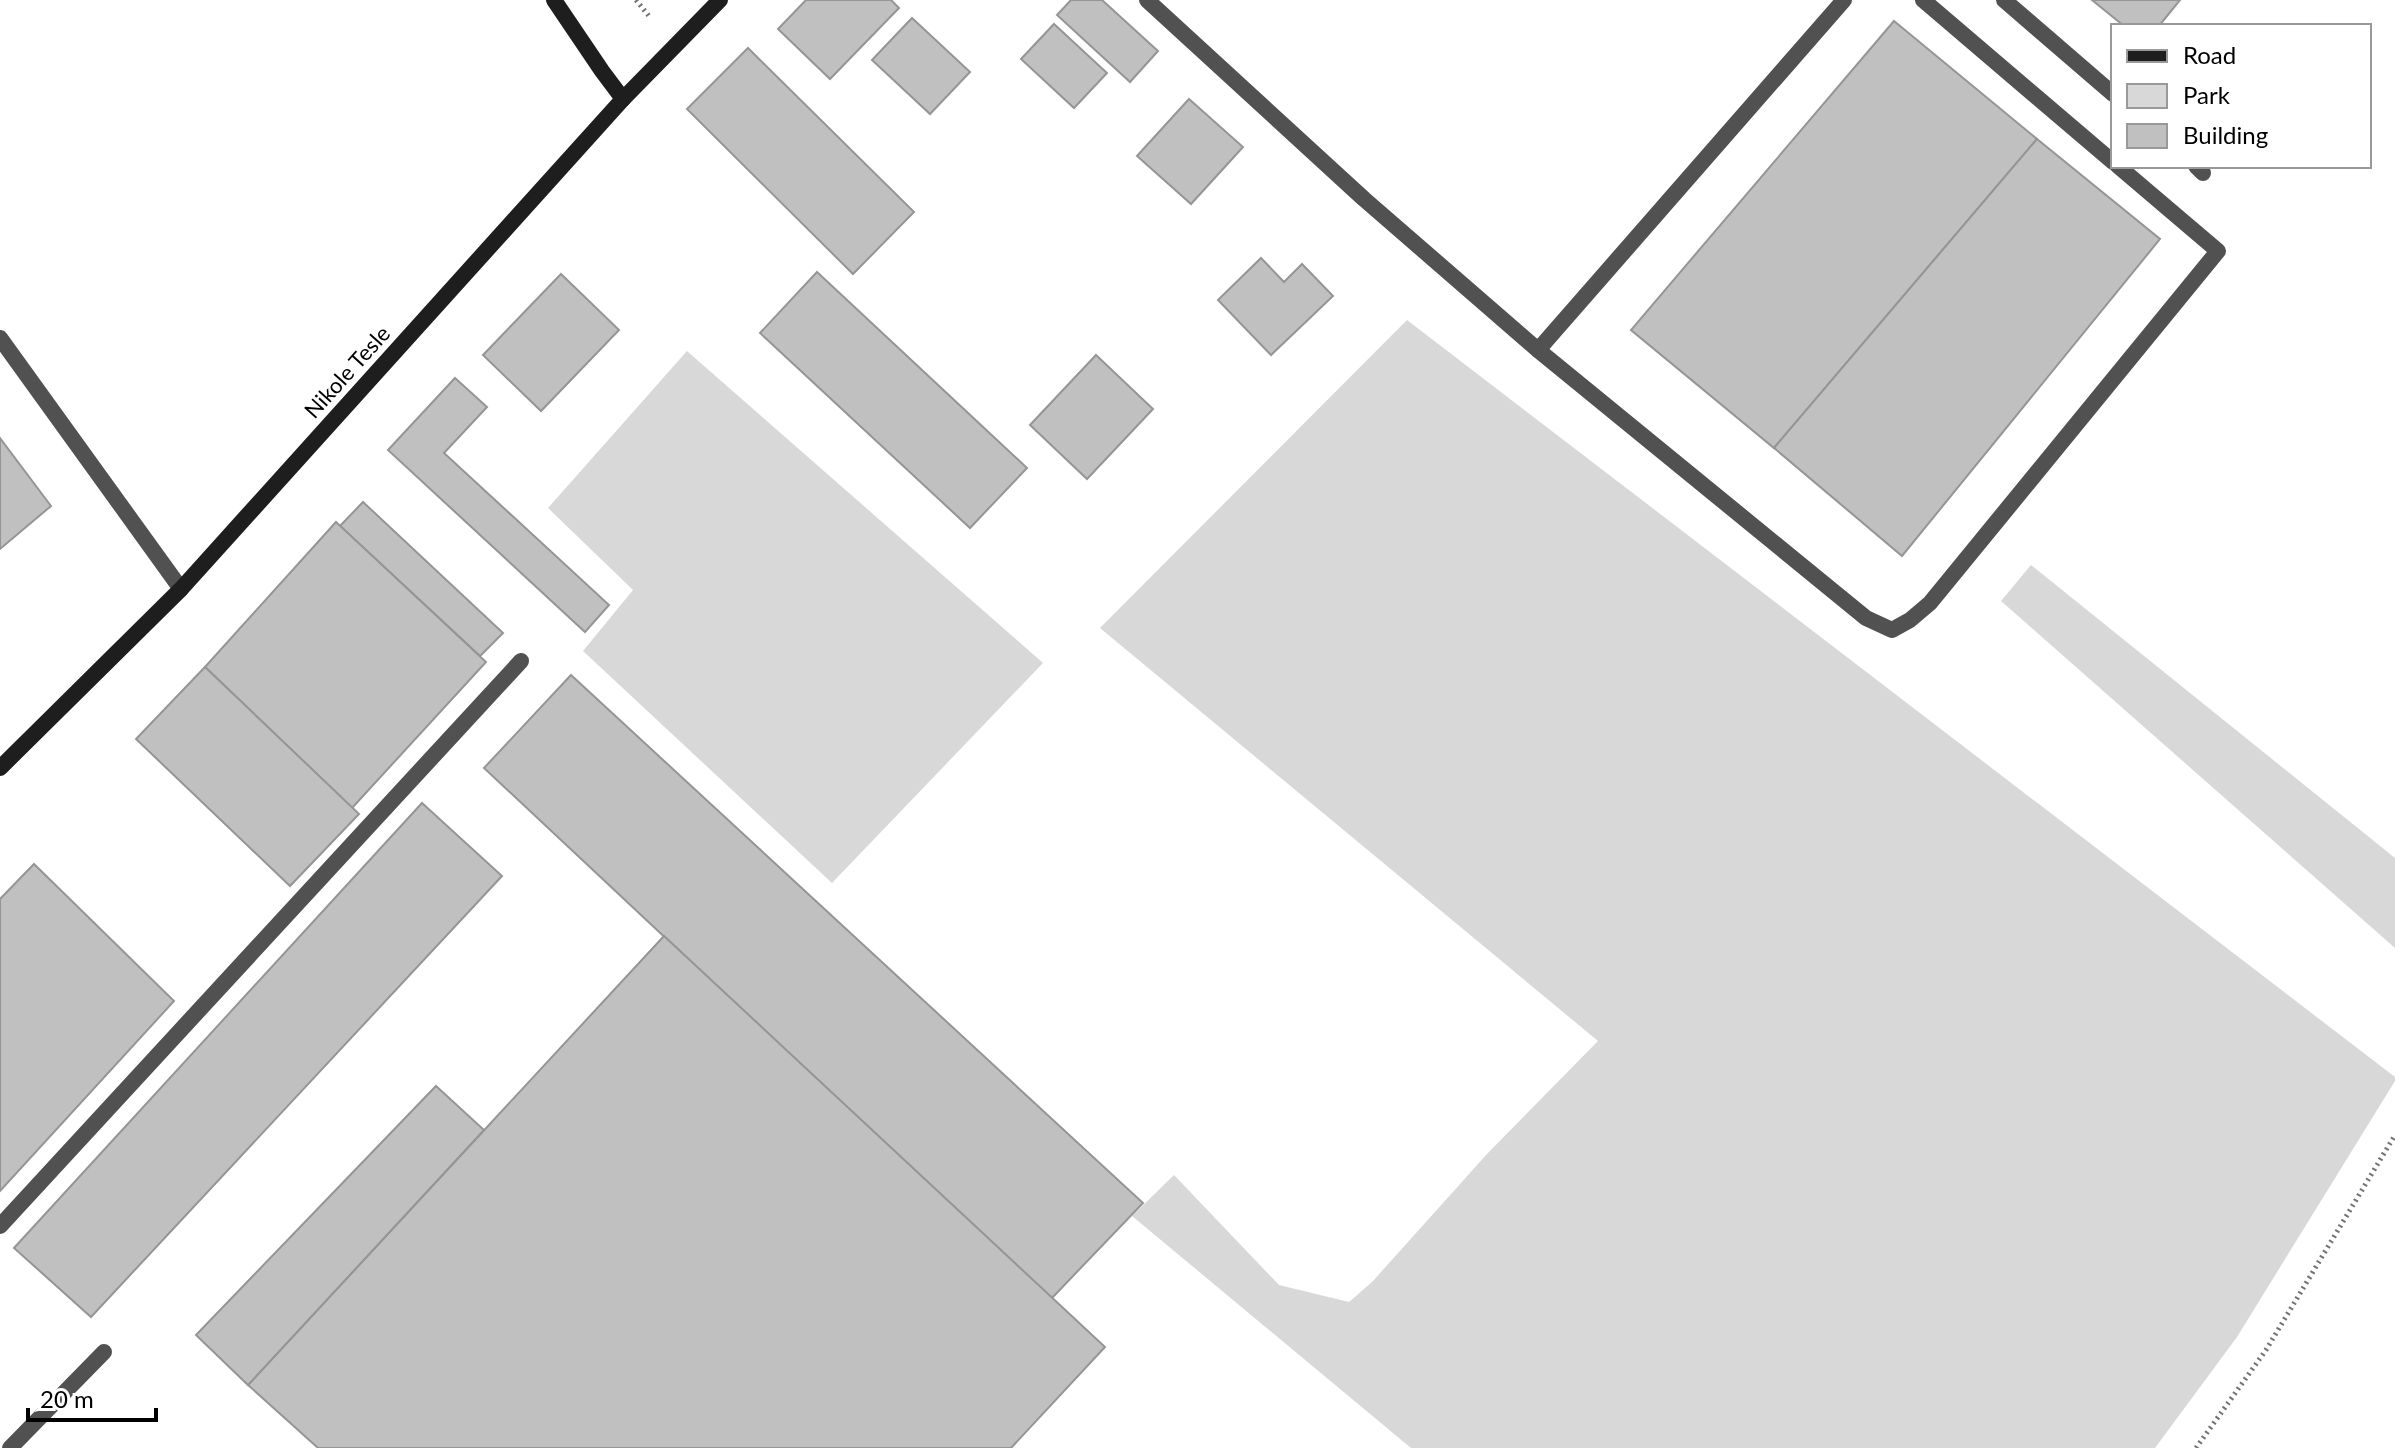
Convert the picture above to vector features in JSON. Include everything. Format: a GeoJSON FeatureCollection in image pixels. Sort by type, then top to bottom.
{"type":"FeatureCollection","features":[{"type":"Feature","properties":{"kind":"street"},"geometry":{"type":"LineString","coordinates":[[554,0],[623,99]]}},
{"type":"Feature","properties":{"kind":"street","name":"Nikole Tesle"},"geometry":{"type":"LineString","coordinates":[[0,768],[181,589],[623,99],[720,0]]}},
{"type":"Feature","properties":{"kind":"lane"},"geometry":{"type":"LineString","coordinates":[[1147,0],[1364,199],[1538,350],[1866,618],[1892,630],[1930,603],[2218,251],[2120,168]]}},
{"type":"Feature","properties":{"kind":"lane"},"geometry":{"type":"LineString","coordinates":[[1538,350],[1844,0]]}},
{"type":"Feature","properties":{"kind":"lane"},"geometry":{"type":"LineString","coordinates":[[1923,0],[2111,160]]}},
{"type":"Feature","properties":{"kind":"lane"},"geometry":{"type":"LineString","coordinates":[[2004,0],[2111,92]]}},
{"type":"Feature","properties":{"kind":"lane"},"geometry":{"type":"LineString","coordinates":[[0,338],[181,589]]}},
{"type":"Feature","properties":{"kind":"lane"},"geometry":{"type":"LineString","coordinates":[[0,1226],[521,661]]}},
{"type":"Feature","properties":{"kind":"lane"},"geometry":{"type":"LineString","coordinates":[[10,1448],[104,1352]]}},
{"type":"Feature","properties":{"kind":"path"},"geometry":{"type":"LineString","coordinates":[[636,0],[649,16]]}},
{"type":"Feature","properties":{"kind":"path"},"geometry":{"type":"LineString","coordinates":[[2196,1448],[2266,1350],[2395,1135]]}},
{"type":"Feature","properties":{"kind":"green space"},"geometry":{"type":"Polygon","coordinates":[[[1407,320],[2395,1077],[2237,1337],[2155,1448],[1411,1448],[1132,1216],[1174,1175],[1279,1285],[1349,1302],[1372,1282],[1487,1154],[1598,1041],[1100,628],[1407,320]]]}},
{"type":"Feature","properties":{"kind":"green space"},"geometry":{"type":"Polygon","coordinates":[[[687,351],[1043,663],[832,883],[583,651],[633,590],[548,508],[687,351]]]}},
{"type":"Feature","properties":{"kind":"green space"},"geometry":{"type":"Polygon","coordinates":[[[2031,565],[2395,858],[2395,948],[2001,601],[2031,565]]]}},
{"type":"Feature","properties":{"kind":"building"},"geometry":{"type":"Polygon","coordinates":[[[806,0],[891,0],[899,8],[830,79],[778,29],[806,0]]]}},
{"type":"Feature","properties":{"kind":"building"},"geometry":{"type":"Polygon","coordinates":[[[1071,0],[1102,0],[1158,51],[1130,82],[1057,15],[1071,0]]]}},
{"type":"Feature","properties":{"kind":"building"},"geometry":{"type":"Polygon","coordinates":[[[2092,0],[2180,0],[2161,24],[2122,24],[2092,0]]]}},
{"type":"Feature","properties":{"kind":"building"},"geometry":{"type":"Polygon","coordinates":[[[912,18],[970,72],[930,114],[872,60],[912,18]]]}},
{"type":"Feature","properties":{"kind":"building"},"geometry":{"type":"Polygon","coordinates":[[[1894,21],[2037,139],[1774,448],[1631,330],[1894,21]]]}},
{"type":"Feature","properties":{"kind":"building"},"geometry":{"type":"Polygon","coordinates":[[[1054,24],[1107,73],[1074,108],[1021,59],[1054,24]]]}},
{"type":"Feature","properties":{"kind":"building"},"geometry":{"type":"Polygon","coordinates":[[[748,48],[914,212],[853,274],[687,109],[748,48]]]}},
{"type":"Feature","properties":{"kind":"building"},"geometry":{"type":"Polygon","coordinates":[[[1189,99],[1243,147],[1191,204],[1137,156],[1189,99]]]}},
{"type":"Feature","properties":{"kind":"building"},"geometry":{"type":"Polygon","coordinates":[[[2037,139],[2160,239],[1902,556],[1774,448],[2037,139]]]}},
{"type":"Feature","properties":{"kind":"building"},"geometry":{"type":"Polygon","coordinates":[[[1261,258],[1284,282],[1302,264],[1333,296],[1271,355],[1218,300],[1261,258]]]}},
{"type":"Feature","properties":{"kind":"building"},"geometry":{"type":"Polygon","coordinates":[[[817,272],[1027,468],[970,528],[760,333],[817,272]]]}},
{"type":"Feature","properties":{"kind":"building"},"geometry":{"type":"Polygon","coordinates":[[[561,274],[619,330],[541,411],[483,355],[561,274]]]}},
{"type":"Feature","properties":{"kind":"building"},"geometry":{"type":"Polygon","coordinates":[[[1096,355],[1153,409],[1087,479],[1030,425],[1096,355]]]}},
{"type":"Feature","properties":{"kind":"building"},"geometry":{"type":"Polygon","coordinates":[[[455,378],[487,407],[444,453],[609,605],[585,632],[388,450],[455,378]]]}},
{"type":"Feature","properties":{"kind":"building"},"geometry":{"type":"Polygon","coordinates":[[[0,438],[51,506],[0,549],[0,438]]]}},
{"type":"Feature","properties":{"kind":"building"},"geometry":{"type":"Polygon","coordinates":[[[363,502],[503,633],[480,656],[340,526],[363,502]]]}},
{"type":"Feature","properties":{"kind":"building"},"geometry":{"type":"Polygon","coordinates":[[[336,522],[486,662],[352,808],[205,667],[336,522]]]}},
{"type":"Feature","properties":{"kind":"building"},"geometry":{"type":"Polygon","coordinates":[[[205,667],[359,814],[290,886],[136,739],[205,667]]]}},
{"type":"Feature","properties":{"kind":"building"},"geometry":{"type":"Polygon","coordinates":[[[571,675],[1143,1203],[1051,1299],[484,768],[571,675]]]}},
{"type":"Feature","properties":{"kind":"building"},"geometry":{"type":"Polygon","coordinates":[[[422,803],[502,876],[91,1317],[14,1248],[422,803]]]}},
{"type":"Feature","properties":{"kind":"building"},"geometry":{"type":"Polygon","coordinates":[[[34,864],[174,1001],[0,1191],[0,899],[34,864]]]}},
{"type":"Feature","properties":{"kind":"building"},"geometry":{"type":"Polygon","coordinates":[[[664,936],[1105,1347],[1011,1448],[318,1448],[248,1385],[664,936]]]}},
{"type":"Feature","properties":{"kind":"building"},"geometry":{"type":"Polygon","coordinates":[[[436,1086],[484,1130],[248,1385],[196,1335],[436,1086]]]}}]}
